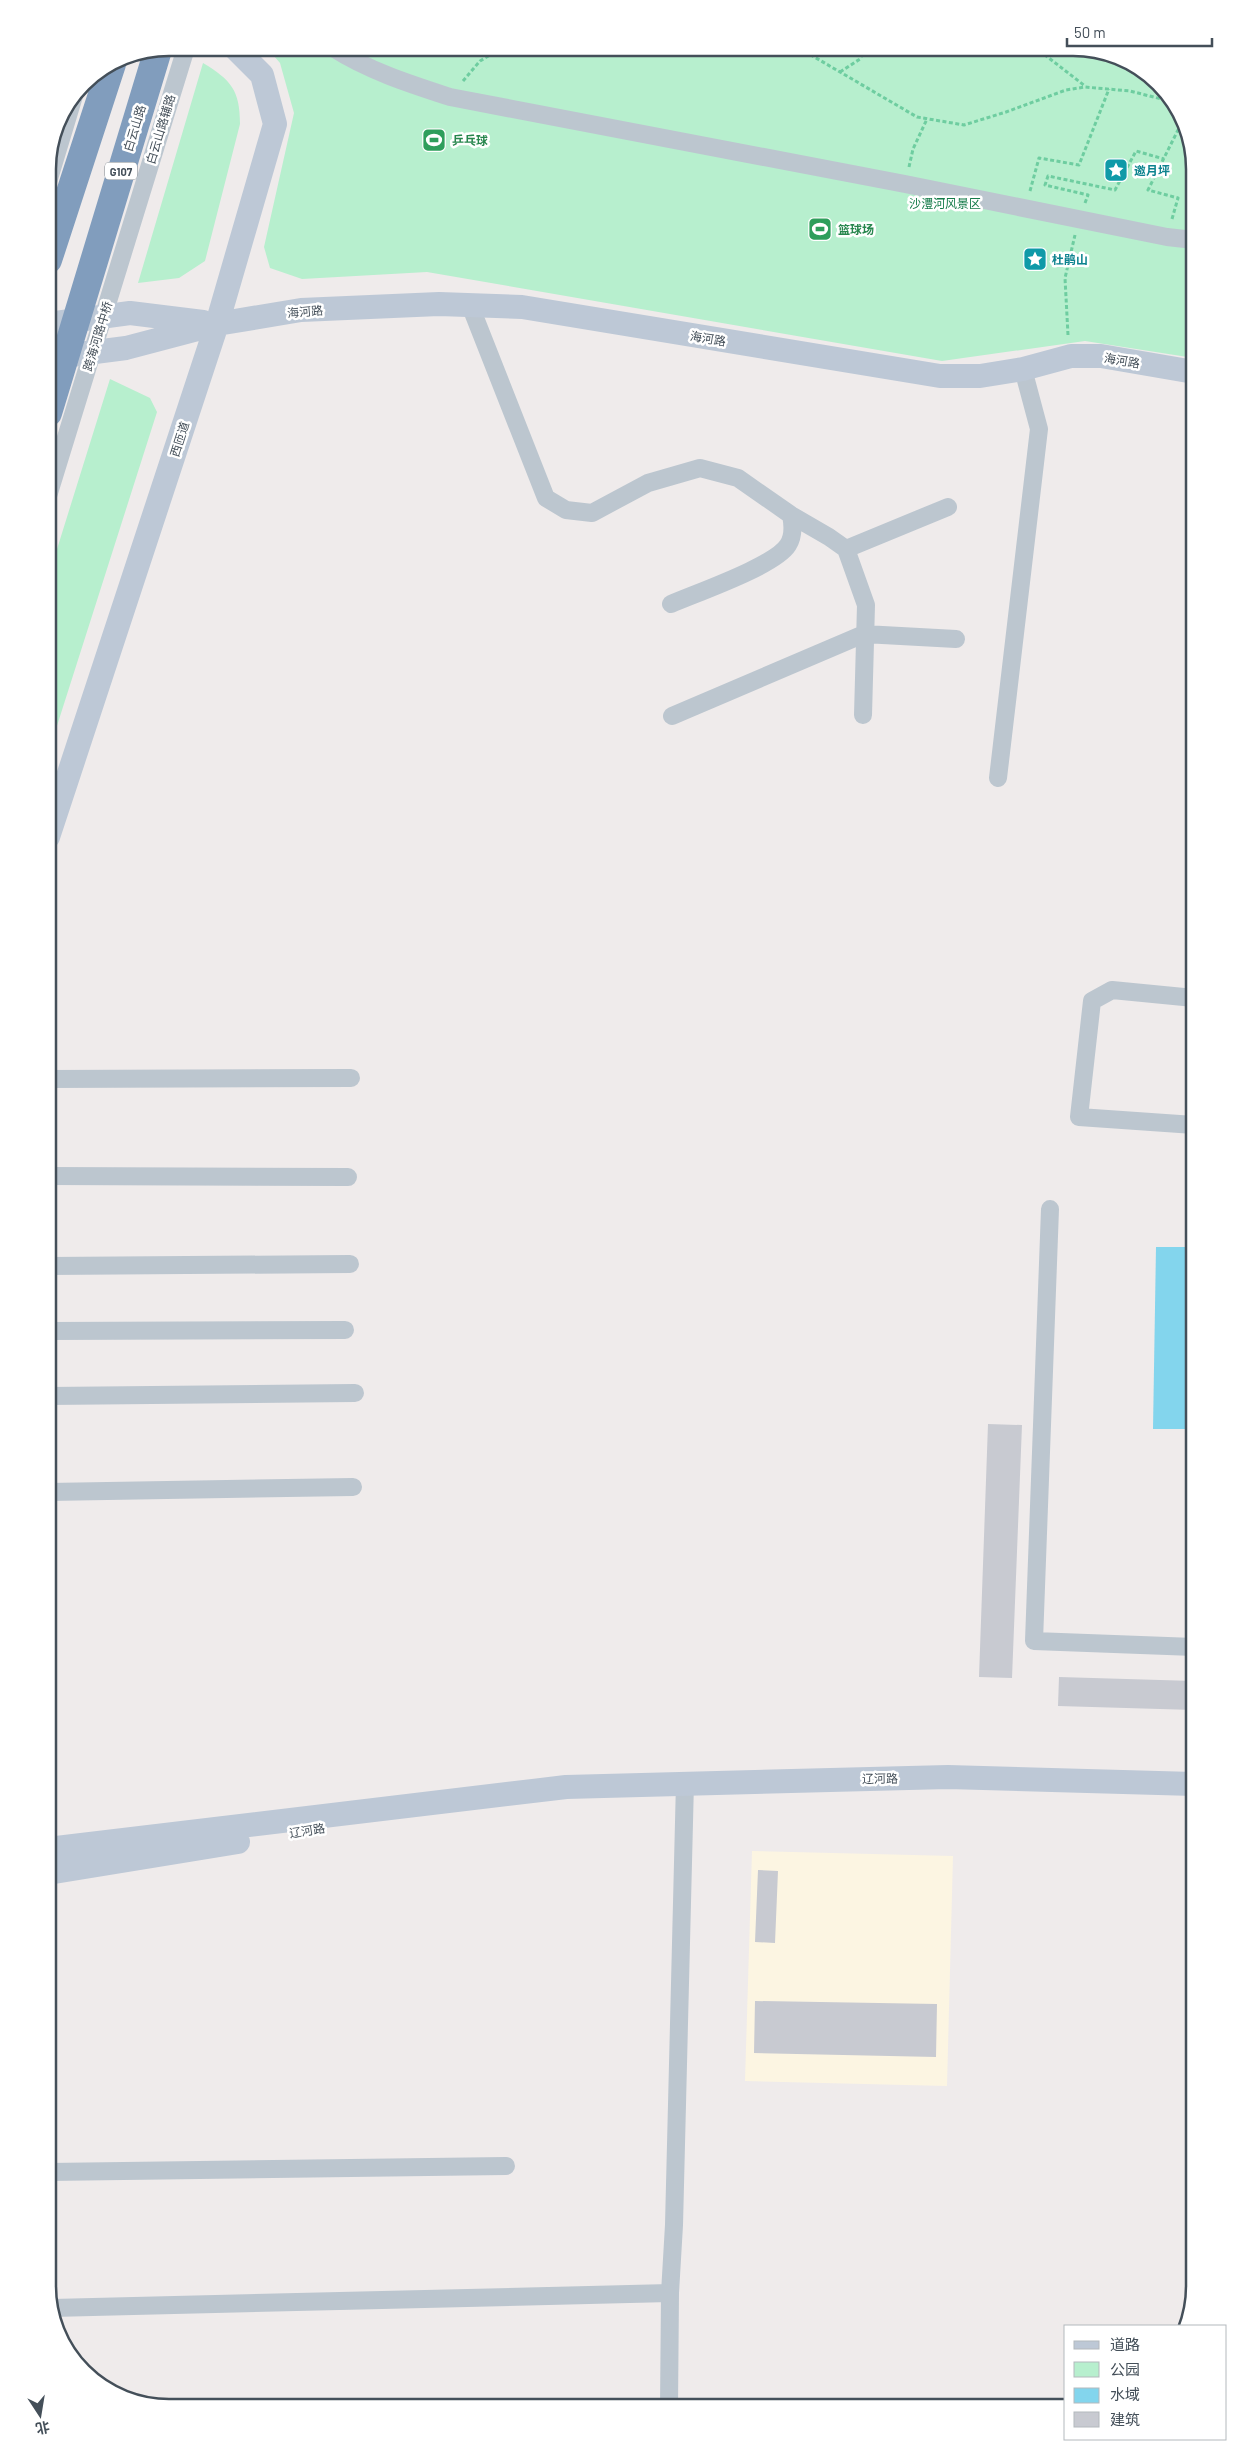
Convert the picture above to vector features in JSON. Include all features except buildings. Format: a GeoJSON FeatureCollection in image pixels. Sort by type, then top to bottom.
{"type":"FeatureCollection","features":[{"type":"Feature","properties":{"kind":"highway","name":"白云山路"},"geometry":{"type":"LineString","coordinates":[[99,288],[170,56]]}},
{"type":"Feature","properties":{"kind":"highway"},"geometry":{"type":"LineString","coordinates":[[56,236],[109,74]]}},
{"type":"Feature","properties":{"kind":"highway","name":"跨海河路中桥"},"geometry":{"type":"LineString","coordinates":[[56,390],[99,288]]}},
{"type":"Feature","properties":{"kind":"street","name":"西匝道"},"geometry":{"type":"LineString","coordinates":[[56,813],[218,324],[275,124],[262,75],[242,56]]}},
{"type":"Feature","properties":{"kind":"street"},"geometry":{"type":"LineString","coordinates":[[345,56],[394,78],[450,97],[905,184],[1167,237],[1186,239]]}},
{"type":"Feature","properties":{"kind":"street"},"geometry":{"type":"LineString","coordinates":[[58,150],[65,127]]}},
{"type":"Feature","properties":{"kind":"street","name":"跨海河路中桥"},"geometry":{"type":"LineString","coordinates":[[56,470],[82,384],[99,288]]}},
{"type":"Feature","properties":{"kind":"street","name":"海河路"},"geometry":{"type":"LineString","coordinates":[[56,357],[126,348],[218,324],[301,310],[440,304],[522,308],[940,376],[980,376],[1023,369],[1071,356],[1101,356],[1186,371]]}},
{"type":"Feature","properties":{"kind":"street"},"geometry":{"type":"LineString","coordinates":[[470,305],[546,498],[566,510],[592,513],[648,483],[700,468],[738,478],[791,515],[846,549],[866,606],[863,715]]}},
{"type":"Feature","properties":{"kind":"street","name":"海河路"},"geometry":{"type":"LineString","coordinates":[[56,323],[130,313],[218,324]]}},
{"type":"Feature","properties":{"kind":"street"},"geometry":{"type":"LineString","coordinates":[[998,778],[1039,429],[1023,369]]}},
{"type":"Feature","properties":{"kind":"street"},"geometry":{"type":"LineString","coordinates":[[846,549],[948,508]]}},
{"type":"Feature","properties":{"kind":"street"},"geometry":{"type":"LineString","coordinates":[[671,604],[760,567],[788,546],[793,530],[791,515]]}},
{"type":"Feature","properties":{"kind":"street"},"geometry":{"type":"LineString","coordinates":[[672,716],[864,634],[956,639]]}},
{"type":"Feature","properties":{"kind":"street"},"geometry":{"type":"LineString","coordinates":[[1186,997],[1112,990],[1092,1001],[1080,1117],[1186,1124]]}},
{"type":"Feature","properties":{"kind":"street"},"geometry":{"type":"LineString","coordinates":[[56,1078],[351,1078]]}},
{"type":"Feature","properties":{"kind":"street"},"geometry":{"type":"LineString","coordinates":[[56,1176],[348,1177]]}},
{"type":"Feature","properties":{"kind":"street"},"geometry":{"type":"LineString","coordinates":[[1050,1209],[1034,1641],[1186,1647]]}},
{"type":"Feature","properties":{"kind":"street"},"geometry":{"type":"LineString","coordinates":[[56,1266],[350,1264]]}},
{"type":"Feature","properties":{"kind":"street"},"geometry":{"type":"LineString","coordinates":[[56,1331],[345,1330]]}},
{"type":"Feature","properties":{"kind":"street"},"geometry":{"type":"LineString","coordinates":[[56,1396],[355,1392]]}},
{"type":"Feature","properties":{"kind":"street"},"geometry":{"type":"LineString","coordinates":[[56,1492],[353,1487]]}},
{"type":"Feature","properties":{"kind":"street","name":"辽河路"},"geometry":{"type":"LineString","coordinates":[[56,1848],[566,1787],[685,1782],[948,1777],[1186,1784]]}},
{"type":"Feature","properties":{"kind":"street"},"geometry":{"type":"LineString","coordinates":[[669,2399],[670,2293],[674,2225],[685,1782]]}},
{"type":"Feature","properties":{"kind":"street","name":"辽河路"},"geometry":{"type":"LineString","coordinates":[[56,1872],[566,1787]]}},
{"type":"Feature","properties":{"kind":"street"},"geometry":{"type":"LineString","coordinates":[[56,2172],[506,2166]]}},
{"type":"Feature","properties":{"kind":"street"},"geometry":{"type":"LineString","coordinates":[[58,2308],[670,2293]]}},
{"type":"Feature","properties":{"kind":"path"},"geometry":{"type":"LineString","coordinates":[[450,97],[480,60],[487,56]]}},
{"type":"Feature","properties":{"kind":"path"},"geometry":{"type":"LineString","coordinates":[[813,56],[917,117],[964,125],[1066,90],[1086,87],[1130,91],[1161,99]]}},
{"type":"Feature","properties":{"kind":"path"},"geometry":{"type":"LineString","coordinates":[[840,72],[862,56]]}},
{"type":"Feature","properties":{"kind":"path"},"geometry":{"type":"LineString","coordinates":[[1046,56],[1086,87]]}},
{"type":"Feature","properties":{"kind":"path"},"geometry":{"type":"LineString","coordinates":[[1025,209],[1039,158],[1079,165],[1109,89]]}},
{"type":"Feature","properties":{"kind":"path"},"geometry":{"type":"LineString","coordinates":[[905,184],[913,149],[928,119]]}},
{"type":"Feature","properties":{"kind":"path"},"geometry":{"type":"LineString","coordinates":[[1167,237],[1178,198],[1148,190],[1178,129]]}},
{"type":"Feature","properties":{"kind":"path"},"geometry":{"type":"LineString","coordinates":[[1071,356],[1067,331],[1065,278],[1079,220],[1088,195],[1045,185],[1048,176],[1115,190],[1136,151],[1164,160]]}},
{"type":"Feature","properties":{"kind":"shaded area"},"geometry":{"type":"Polygon","coordinates":[[[752,1851],[953,1856],[947,2086],[745,2081],[752,1851]]]}},
{"type":"Feature","properties":{"kind":"green space","name":"沙澧河风景区"},"geometry":{"type":"Polygon","coordinates":[[[274,56],[1080,56],[1109,62],[1136,75],[1158,95],[1171,113],[1184,147],[1186,169],[1186,357],[1085,341],[942,361],[427,272],[302,279],[270,268],[264,247],[294,113],[280,63],[274,56]]]}},
{"type":"Feature","properties":{"kind":"green space"},"geometry":{"type":"Polygon","coordinates":[[[203,63],[221,75],[232,87],[236,94],[240,112],[240,124],[205,261],[179,278],[138,283],[203,63]]]}},
{"type":"Feature","properties":{"kind":"green space"},"geometry":{"type":"Polygon","coordinates":[[[110,379],[150,398],[157,412],[56,729],[56,552],[110,379]]]}},
{"type":"Feature","properties":{"kind":"water"},"geometry":{"type":"Polygon","coordinates":[[[1156,1247],[1186,1247],[1186,1429],[1153,1429],[1156,1247]]]}},
{"type":"Feature","properties":{"kind":"place","name":"乒乓球"},"geometry":{"type":"Point","coordinates":[434,140]}},
{"type":"Feature","properties":{"kind":"place","name":"邀月坪"},"geometry":{"type":"Point","coordinates":[1116,170]}},
{"type":"Feature","properties":{"kind":"place","name":"篮球场"},"geometry":{"type":"Point","coordinates":[820,229]}},
{"type":"Feature","properties":{"kind":"place","name":"杜鹃山"},"geometry":{"type":"Point","coordinates":[1035,259]}}]}
